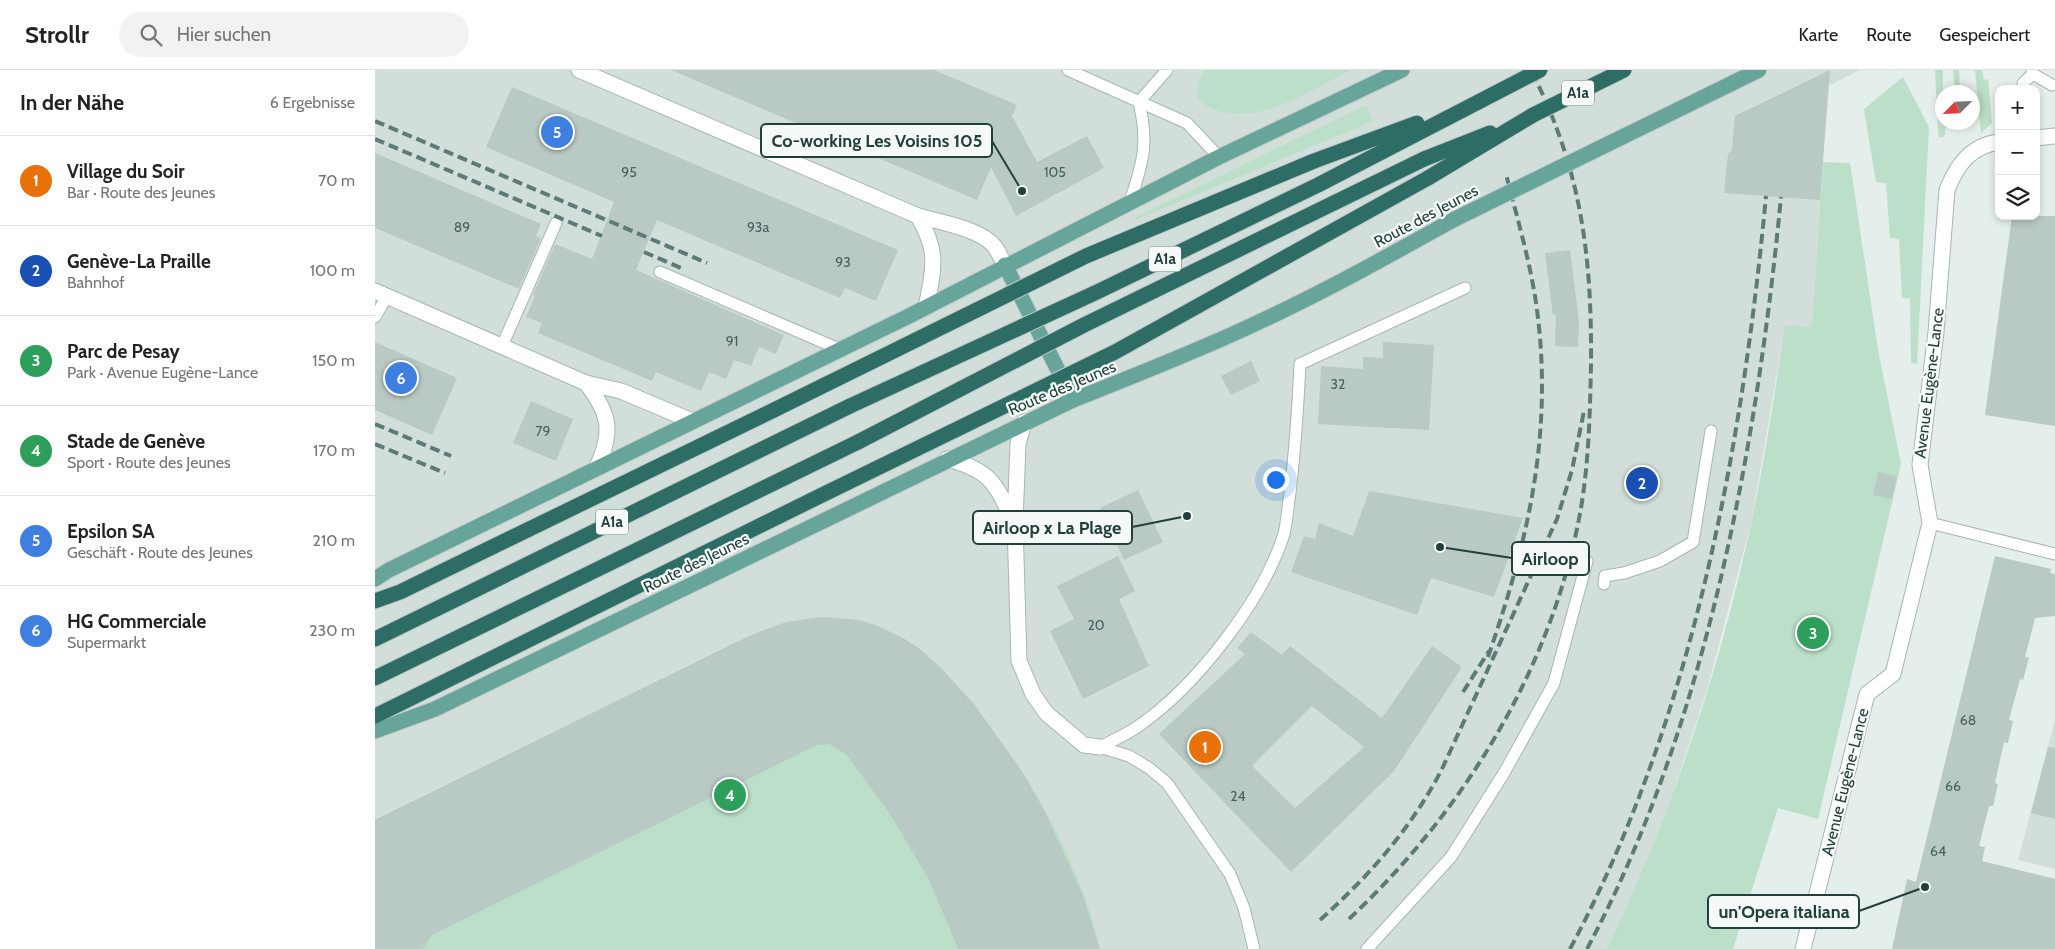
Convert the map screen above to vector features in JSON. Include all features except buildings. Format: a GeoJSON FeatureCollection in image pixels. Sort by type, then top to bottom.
{"type":"FeatureCollection","features":[{"type":"Feature","properties":{"kind":"highway","name":"A1a"},"geometry":{"type":"LineString","coordinates":[[375,638],[850,406],[1097,292],[1300,193],[1540,70]]}},
{"type":"Feature","properties":{"kind":"highway","name":"A1a"},"geometry":{"type":"LineString","coordinates":[[375,678],[858,442],[1084,325],[1289,224],[1424,159],[1533,115],[1624,70]]}},
{"type":"Feature","properties":{"kind":"highway"},"geometry":{"type":"LineString","coordinates":[[375,601],[400,592],[1111,245],[1314,161],[1475,102]]}},
{"type":"Feature","properties":{"kind":"highway"},"geometry":{"type":"LineString","coordinates":[[375,716],[1115,352],[1187,314],[1428,178],[1533,115]]}},
{"type":"Feature","properties":{"kind":"main road"},"geometry":{"type":"LineString","coordinates":[[375,579],[595,468],[926,307],[1219,157],[1402,70]]}},
{"type":"Feature","properties":{"kind":"main road","name":"Route des Jeunes"},"geometry":{"type":"LineString","coordinates":[[375,731],[401,723],[452,701],[1024,422],[1259,322],[1464,215],[1759,70]]}},
{"type":"Feature","properties":{"kind":"main road"},"geometry":{"type":"LineString","coordinates":[[1005,265],[1073,400]]}},
{"type":"Feature","properties":{"kind":"street"},"geometry":{"type":"LineString","coordinates":[[579,70],[918,216],[978,234],[995,246],[1005,265]]}},
{"type":"Feature","properties":{"kind":"street"},"geometry":{"type":"LineString","coordinates":[[2040,138],[2055,136]]}},
{"type":"Feature","properties":{"kind":"street","name":"Avenue Eugène-Lance"},"geometry":{"type":"LineString","coordinates":[[1803,949],[1867,694],[1893,674],[1930,523],[1920,465],[1936,332],[1947,190],[1956,169],[1966,157],[1979,147],[1995,143]]}},
{"type":"Feature","properties":{"kind":"street"},"geometry":{"type":"LineString","coordinates":[[918,216],[929,235],[934,258],[926,307]]}},
{"type":"Feature","properties":{"kind":"street"},"geometry":{"type":"LineString","coordinates":[[381,294],[586,383],[621,391],[692,421]]}},
{"type":"Feature","properties":{"kind":"street"},"geometry":{"type":"LineString","coordinates":[[586,383],[604,410],[608,425],[604,452],[595,468]]}},
{"type":"Feature","properties":{"kind":"street"},"geometry":{"type":"LineString","coordinates":[[1024,422],[1018,444],[1015,523],[1019,661],[1033,694],[1046,713],[1084,745],[1100,747]]}},
{"type":"Feature","properties":{"kind":"street"},"geometry":{"type":"LineString","coordinates":[[947,459],[970,465],[991,479],[1015,523]]}},
{"type":"Feature","properties":{"kind":"lane"},"geometry":{"type":"LineString","coordinates":[[1067,70],[1187,123],[1219,157]]}},
{"type":"Feature","properties":{"kind":"lane"},"geometry":{"type":"LineString","coordinates":[[1139,102],[1167,70]]}},
{"type":"Feature","properties":{"kind":"lane"},"geometry":{"type":"LineString","coordinates":[[2023,85],[2033,72],[2052,85]]}},
{"type":"Feature","properties":{"kind":"lane"},"geometry":{"type":"LineString","coordinates":[[1130,202],[1143,164],[1146,144],[1139,102]]}},
{"type":"Feature","properties":{"kind":"lane"},"geometry":{"type":"LineString","coordinates":[[502,346],[556,223]]}},
{"type":"Feature","properties":{"kind":"lane"},"geometry":{"type":"LineString","coordinates":[[660,272],[839,349]]}},
{"type":"Feature","properties":{"kind":"lane"},"geometry":{"type":"LineString","coordinates":[[1100,747],[1140,726],[1185,686],[1234,627],[1256,597],[1273,564],[1284,532],[1295,453],[1300,364],[1465,288]]}},
{"type":"Feature","properties":{"kind":"lane"},"geometry":{"type":"LineString","coordinates":[[375,317],[381,294]]}},
{"type":"Feature","properties":{"kind":"lane"},"geometry":{"type":"LineString","coordinates":[[1604,584],[1605,576],[1624,573],[1661,561],[1693,542],[1711,431]]}},
{"type":"Feature","properties":{"kind":"lane"},"geometry":{"type":"LineString","coordinates":[[1930,523],[2055,554]]}},
{"type":"Feature","properties":{"kind":"lane"},"geometry":{"type":"LineString","coordinates":[[1367,949],[1451,858],[1554,683],[1587,561]]}},
{"type":"Feature","properties":{"kind":"lane"},"geometry":{"type":"LineString","coordinates":[[1100,747],[1129,756],[1167,783],[1230,874],[1243,908],[1254,949],[1260,949]]}},
{"type":"Feature","properties":{"kind":"shaded area"},"geometry":{"type":"Polygon","coordinates":[[[375,70],[1860,70],[1830,85],[1824,74],[1821,200],[1812,328],[1785,325],[1752,519],[1707,690],[1672,796],[1636,887],[1607,949],[375,949],[375,70]]]}},
{"type":"Feature","properties":{"kind":"shaded area"},"geometry":{"type":"Polygon","coordinates":[[[2055,720],[2055,869],[2018,860],[2055,720]]]}},
{"type":"Feature","properties":{"kind":"green space"},"geometry":{"type":"Polygon","coordinates":[[[1205,70],[1351,70],[1281,105],[1244,114],[1225,112],[1207,106],[1202,102],[1197,94],[1197,90],[1205,70]]]}},
{"type":"Feature","properties":{"kind":"green space"},"geometry":{"type":"Polygon","coordinates":[[[1935,70],[1943,70],[1943,85],[1936,85],[1935,70]]]}},
{"type":"Feature","properties":{"kind":"green space"},"geometry":{"type":"Polygon","coordinates":[[[1953,70],[1959,70],[1960,85],[1954,85],[1953,70]]]}},
{"type":"Feature","properties":{"kind":"green space"},"geometry":{"type":"Polygon","coordinates":[[[1975,70],[1982,70],[1984,80],[1988,79],[1992,123],[1981,133],[1980,85],[1976,85],[1975,70]]]}},
{"type":"Feature","properties":{"kind":"green space"},"geometry":{"type":"Polygon","coordinates":[[[1903,77],[1929,127],[1917,364],[1911,363],[1910,298],[1902,298],[1899,239],[1890,238],[1886,183],[1876,182],[1864,109],[1903,77]]]}},
{"type":"Feature","properties":{"kind":"green space"},"geometry":{"type":"Polygon","coordinates":[[[1366,105],[1373,121],[1135,220],[1134,218],[1366,105]]]}},
{"type":"Feature","properties":{"kind":"green space"},"geometry":{"type":"Polygon","coordinates":[[[1938,130],[1945,130],[1943,137],[1939,137],[1938,130]]]}},
{"type":"Feature","properties":{"kind":"green space"},"geometry":{"type":"Polygon","coordinates":[[[1823,162],[1850,163],[1878,350],[1901,464],[1818,819],[1778,808],[1733,949],[1607,949],[1653,845],[1710,684],[1740,574],[1757,495],[1785,325],[1812,327],[1823,162]]]}},
{"type":"Feature","properties":{"kind":"green space"},"geometry":{"type":"Polygon","coordinates":[[[822,617],[861,621],[896,634],[933,661],[979,712],[1024,774],[1062,843],[1091,914],[1100,949],[375,949],[375,820],[749,636],[786,622],[822,617]]]}},
{"type":"Feature","properties":{"kind":"railway"},"geometry":{"type":"LineString","coordinates":[[1349,919],[1391,877],[1430,831],[1466,783],[1498,732],[1526,679],[1549,624],[1568,567],[1581,508],[1590,418],[1591,324],[1586,249],[1580,213],[1562,142],[1531,70]]}},
{"type":"Feature","properties":{"kind":"railway"},"geometry":{"type":"LineString","coordinates":[[375,121],[707,263]]}},
{"type":"Feature","properties":{"kind":"railway"},"geometry":{"type":"LineString","coordinates":[[375,139],[602,236]]}},
{"type":"Feature","properties":{"kind":"railway"},"geometry":{"type":"LineString","coordinates":[[1488,657],[1516,568],[1527,524],[1535,480],[1542,390],[1535,296],[1506,174]]}},
{"type":"Feature","properties":{"kind":"railway"},"geometry":{"type":"LineString","coordinates":[[1570,949],[1612,862],[1649,771],[1679,678],[1705,583],[1726,486],[1742,389],[1756,292],[1766,196]]}},
{"type":"Feature","properties":{"kind":"railway"},"geometry":{"type":"LineString","coordinates":[[1587,949],[1629,863],[1664,773],[1694,679],[1720,583],[1757,389],[1771,292],[1781,197]]}},
{"type":"Feature","properties":{"kind":"railway"},"geometry":{"type":"LineString","coordinates":[[644,252],[681,268]]}},
{"type":"Feature","properties":{"kind":"railway"},"geometry":{"type":"LineString","coordinates":[[1320,920],[1372,869],[1403,832],[1442,769],[1557,519],[1572,470],[1584,411]]}},
{"type":"Feature","properties":{"kind":"railway"},"geometry":{"type":"LineString","coordinates":[[375,424],[451,456]]}},
{"type":"Feature","properties":{"kind":"railway"},"geometry":{"type":"LineString","coordinates":[[375,444],[445,473]]}},
{"type":"Feature","properties":{"kind":"railway"},"geometry":{"type":"LineString","coordinates":[[1463,692],[1489,651]]}},
{"type":"Feature","properties":{"kind":"place","name":"Epsilon SA"},"geometry":{"type":"Point","coordinates":[557,132]}},
{"type":"Feature","properties":{"kind":"place","name":"Co-working Les Voisins 105"},"geometry":{"type":"Point","coordinates":[1022,191]}},
{"type":"Feature","properties":{"kind":"place","name":"HG Commerciale"},"geometry":{"type":"Point","coordinates":[401,378]}},
{"type":"Feature","properties":{"kind":"place","name":"Genève-La Praille"},"geometry":{"type":"Point","coordinates":[1642,483]}},
{"type":"Feature","properties":{"kind":"place","name":"Airloop x La Plage"},"geometry":{"type":"Point","coordinates":[1187,516]}},
{"type":"Feature","properties":{"kind":"place","name":"Airloop"},"geometry":{"type":"Point","coordinates":[1440,547]}},
{"type":"Feature","properties":{"kind":"place","name":"Parc de Pesay"},"geometry":{"type":"Point","coordinates":[1813,633]}},
{"type":"Feature","properties":{"kind":"place","name":"Village du Soir"},"geometry":{"type":"Point","coordinates":[1205,747]}},
{"type":"Feature","properties":{"kind":"place","name":"Stade de Genève"},"geometry":{"type":"Point","coordinates":[730,795]}},
{"type":"Feature","properties":{"kind":"place","name":"un'Opera italiana"},"geometry":{"type":"Point","coordinates":[1925,887]}}]}
